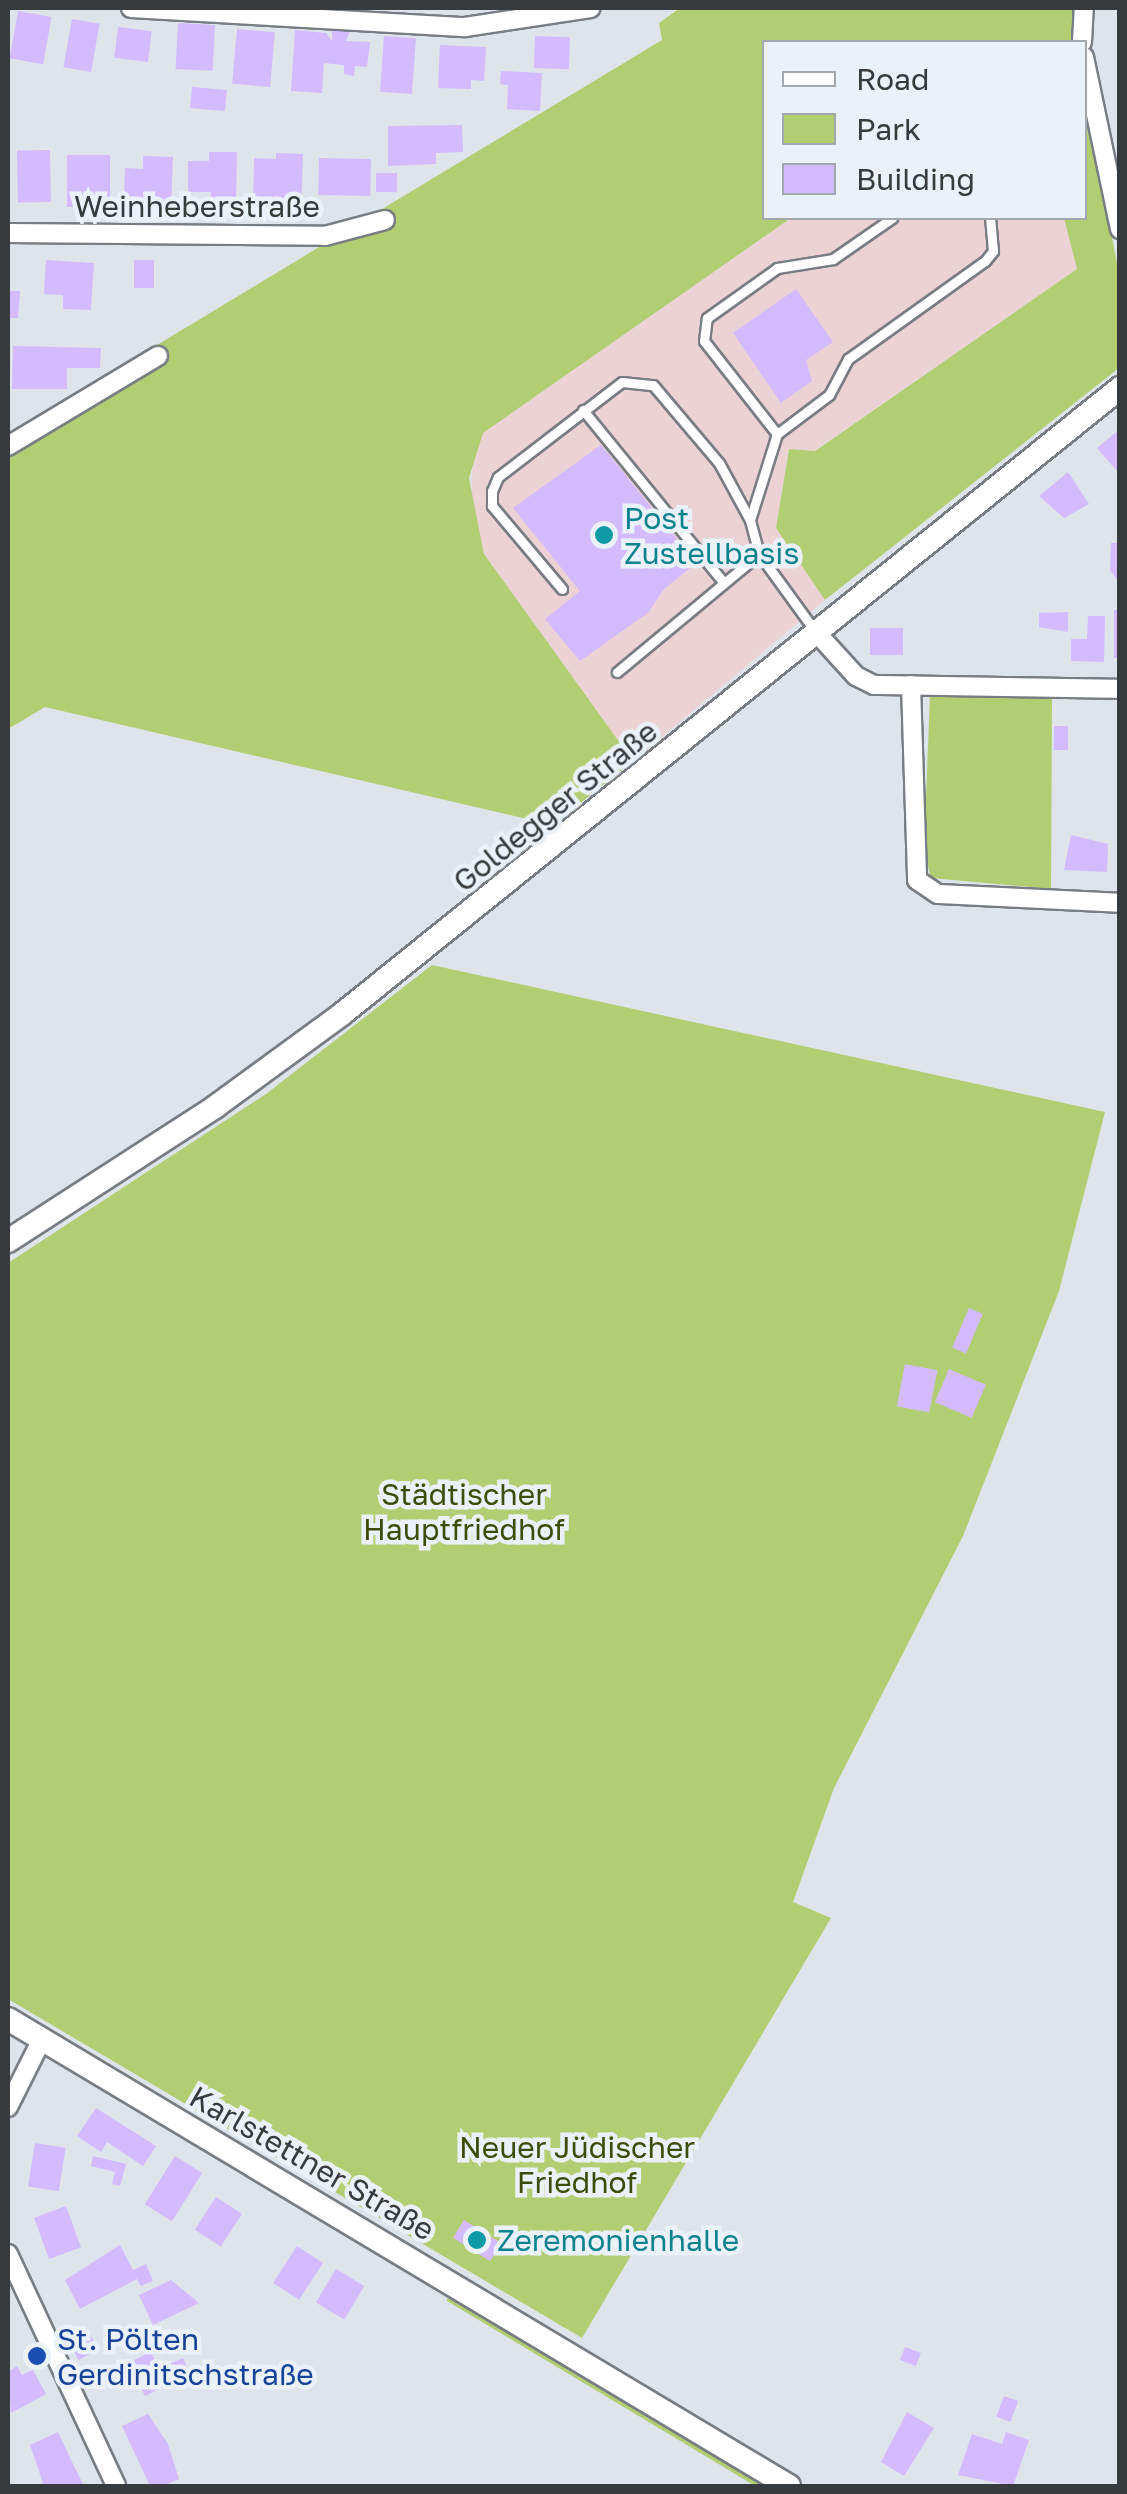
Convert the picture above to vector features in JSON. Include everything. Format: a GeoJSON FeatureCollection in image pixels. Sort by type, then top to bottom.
{"type":"FeatureCollection","features":[{"type":"Feature","properties":{"kind":"street"},"geometry":{"type":"LineString","coordinates":[[132,8],[465,26],[591,8]]}},
{"type":"Feature","properties":{"kind":"street"},"geometry":{"type":"LineString","coordinates":[[1082,40],[1084,8]]}},
{"type":"Feature","properties":{"kind":"street"},"geometry":{"type":"LineString","coordinates":[[1087,71],[1120,229]]}},
{"type":"Feature","properties":{"kind":"street","name":"Weinheberstraße"},"geometry":{"type":"LineString","coordinates":[[8,234],[325,236],[385,220]]}},
{"type":"Feature","properties":{"kind":"street"},"geometry":{"type":"LineString","coordinates":[[8,446],[158,356]]}},
{"type":"Feature","properties":{"kind":"street","name":"Goldegger Straße"},"geometry":{"type":"LineString","coordinates":[[8,1242],[328,1024],[1120,388]]}},
{"type":"Feature","properties":{"kind":"street"},"geometry":{"type":"LineString","coordinates":[[815,631],[866,682],[1120,688]]}},
{"type":"Feature","properties":{"kind":"street"},"geometry":{"type":"LineString","coordinates":[[911,685],[917,880],[938,894],[1120,903]]}},
{"type":"Feature","properties":{"kind":"street","name":"Karlstettner Straße"},"geometry":{"type":"LineString","coordinates":[[8,2020],[789,2486]]}},
{"type":"Feature","properties":{"kind":"street"},"geometry":{"type":"LineString","coordinates":[[8,2108],[42,2039]]}},
{"type":"Feature","properties":{"kind":"street"},"geometry":{"type":"LineString","coordinates":[[8,2254],[116,2486]]}},
{"type":"Feature","properties":{"kind":"lane"},"geometry":{"type":"LineString","coordinates":[[777,434],[704,341],[707,318],[777,268],[833,259],[889,220]]}},
{"type":"Feature","properties":{"kind":"lane"},"geometry":{"type":"LineString","coordinates":[[750,520],[777,434],[829,395],[848,360],[985,261],[993,250],[990,220]]}},
{"type":"Feature","properties":{"kind":"lane"},"geometry":{"type":"LineString","coordinates":[[562,590],[492,506],[492,491],[498,477],[622,382],[653,385],[719,463],[750,520],[759,554],[815,631]]}},
{"type":"Feature","properties":{"kind":"lane"},"geometry":{"type":"LineString","coordinates":[[582,410],[724,583]]}},
{"type":"Feature","properties":{"kind":"lane"},"geometry":{"type":"LineString","coordinates":[[618,672],[759,554]]}},
{"type":"Feature","properties":{"kind":"shaded area"},"geometry":{"type":"Polygon","coordinates":[[[788,220],[1065,220],[1077,269],[814,451],[789,449],[776,528],[825,600],[633,761],[484,554],[471,511],[473,451],[483,433],[788,220]]]}},
{"type":"Feature","properties":{"kind":"green space"},"geometry":{"type":"Polygon","coordinates":[[[680,8],[1074,8],[1073,40],[762,40],[762,220],[788,220],[483,433],[469,478],[484,554],[633,761],[553,825],[45,707],[8,729],[8,458],[166,363],[157,345],[662,40],[659,23],[680,8]]]}},
{"type":"Feature","properties":{"kind":"green space"},"geometry":{"type":"Polygon","coordinates":[[[1087,110],[1119,273],[1119,368],[825,600],[776,528],[789,449],[815,451],[1077,269],[1065,220],[1087,220],[1087,110]]]}},
{"type":"Feature","properties":{"kind":"green space"},"geometry":{"type":"Polygon","coordinates":[[[930,694],[1052,695],[1051,889],[931,878],[924,851],[930,694]]]}},
{"type":"Feature","properties":{"kind":"green space","name":"Städtischer Hauptfriedhof"},"geometry":{"type":"Polygon","coordinates":[[[432,965],[1105,1112],[1059,1291],[963,1536],[834,1788],[793,1902],[831,1918],[582,2338],[8,1999],[8,1263],[266,1094],[432,965]]]}},
{"type":"Feature","properties":{"kind":"green space"},"geometry":{"type":"Polygon","coordinates":[[[452,2291],[775,2485],[755,2486],[446,2300],[452,2291]]]}},
{"type":"Feature","properties":{"kind":"building"},"geometry":{"type":"Polygon","coordinates":[[[18,11],[51,17],[43,64],[10,58],[18,11]]]}},
{"type":"Feature","properties":{"kind":"building"},"geometry":{"type":"Polygon","coordinates":[[[72,19],[100,24],[91,72],[63,67],[72,19]]]}},
{"type":"Feature","properties":{"kind":"building"},"geometry":{"type":"Polygon","coordinates":[[[178,23],[215,25],[213,71],[176,69],[178,23]]]}},
{"type":"Feature","properties":{"kind":"building"},"geometry":{"type":"Polygon","coordinates":[[[118,27],[152,31],[148,62],[114,58],[118,27]]]}},
{"type":"Feature","properties":{"kind":"building"},"geometry":{"type":"Polygon","coordinates":[[[332,28],[351,29],[346,41],[370,42],[367,67],[355,66],[354,76],[344,74],[344,65],[324,63],[322,93],[291,91],[295,30],[326,33],[332,41],[332,28]]]}},
{"type":"Feature","properties":{"kind":"building"},"geometry":{"type":"Polygon","coordinates":[[[237,29],[275,32],[270,87],[232,84],[237,29]]]}},
{"type":"Feature","properties":{"kind":"building"},"geometry":{"type":"Polygon","coordinates":[[[384,36],[416,38],[412,94],[380,92],[384,36]]]}},
{"type":"Feature","properties":{"kind":"building"},"geometry":{"type":"Polygon","coordinates":[[[535,36],[570,37],[569,69],[534,68],[535,36]]]}},
{"type":"Feature","properties":{"kind":"building"},"geometry":{"type":"Polygon","coordinates":[[[440,45],[486,47],[484,81],[471,80],[471,89],[438,88],[440,45]]]}},
{"type":"Feature","properties":{"kind":"building"},"geometry":{"type":"Polygon","coordinates":[[[501,71],[542,73],[540,111],[507,109],[508,85],[500,84],[501,71]]]}},
{"type":"Feature","properties":{"kind":"building"},"geometry":{"type":"Polygon","coordinates":[[[192,87],[227,90],[225,111],[190,108],[192,87]]]}},
{"type":"Feature","properties":{"kind":"building"},"geometry":{"type":"Polygon","coordinates":[[[462,125],[463,152],[436,153],[436,164],[388,166],[388,126],[462,125]]]}},
{"type":"Feature","properties":{"kind":"building"},"geometry":{"type":"Polygon","coordinates":[[[50,150],[51,202],[18,203],[17,151],[50,150]]]}},
{"type":"Feature","properties":{"kind":"building"},"geometry":{"type":"Polygon","coordinates":[[[209,152],[237,152],[236,203],[210,203],[211,192],[188,192],[188,161],[209,161],[209,152]]]}},
{"type":"Feature","properties":{"kind":"building"},"geometry":{"type":"Polygon","coordinates":[[[276,153],[303,154],[301,210],[253,208],[254,158],[276,159],[276,153]]]}},
{"type":"Feature","properties":{"kind":"building"},"geometry":{"type":"Polygon","coordinates":[[[67,155],[110,155],[110,207],[67,207],[67,155]]]}},
{"type":"Feature","properties":{"kind":"building"},"geometry":{"type":"Polygon","coordinates":[[[143,156],[173,157],[171,208],[124,206],[125,168],[143,169],[143,156]]]}},
{"type":"Feature","properties":{"kind":"building"},"geometry":{"type":"Polygon","coordinates":[[[319,158],[371,159],[370,196],[318,195],[319,158]]]}},
{"type":"Feature","properties":{"kind":"building"},"geometry":{"type":"Polygon","coordinates":[[[376,173],[397,173],[397,192],[376,192],[376,173]]]}},
{"type":"Feature","properties":{"kind":"building"},"geometry":{"type":"Polygon","coordinates":[[[46,260],[94,263],[91,310],[63,309],[63,295],[44,294],[46,260]]]}},
{"type":"Feature","properties":{"kind":"building"},"geometry":{"type":"Polygon","coordinates":[[[134,260],[154,260],[154,288],[134,288],[134,260]]]}},
{"type":"Feature","properties":{"kind":"building"},"geometry":{"type":"Polygon","coordinates":[[[796,289],[833,342],[806,360],[812,381],[781,403],[733,333],[796,289]]]}},
{"type":"Feature","properties":{"kind":"building"},"geometry":{"type":"Polygon","coordinates":[[[8,291],[20,291],[18,318],[8,318],[8,291]]]}},
{"type":"Feature","properties":{"kind":"building"},"geometry":{"type":"Polygon","coordinates":[[[13,346],[101,348],[100,368],[67,368],[67,389],[12,389],[13,346]]]}},
{"type":"Feature","properties":{"kind":"building"},"geometry":{"type":"Polygon","coordinates":[[[1120,429],[1120,467],[1116,470],[1097,448],[1120,429]]]}},
{"type":"Feature","properties":{"kind":"building","name":"Post Zustellbasis"},"geometry":{"type":"Polygon","coordinates":[[[601,445],[696,563],[663,590],[649,612],[580,661],[545,619],[580,591],[513,508],[601,445]]]}},
{"type":"Feature","properties":{"kind":"building"},"geometry":{"type":"Polygon","coordinates":[[[1068,472],[1089,504],[1064,518],[1039,496],[1068,472]]]}},
{"type":"Feature","properties":{"kind":"building"},"geometry":{"type":"Polygon","coordinates":[[[1111,543],[1120,543],[1120,584],[1110,570],[1111,543]]]}},
{"type":"Feature","properties":{"kind":"building"},"geometry":{"type":"Polygon","coordinates":[[[1114,610],[1120,610],[1120,658],[1114,658],[1114,610]]]}},
{"type":"Feature","properties":{"kind":"building"},"geometry":{"type":"Polygon","coordinates":[[[1068,612],[1068,632],[1039,627],[1039,613],[1068,612]]]}},
{"type":"Feature","properties":{"kind":"building"},"geometry":{"type":"Polygon","coordinates":[[[1088,616],[1105,616],[1104,662],[1071,661],[1071,639],[1087,639],[1088,616]]]}},
{"type":"Feature","properties":{"kind":"building"},"geometry":{"type":"Polygon","coordinates":[[[870,628],[903,628],[903,655],[870,655],[870,628]]]}},
{"type":"Feature","properties":{"kind":"building"},"geometry":{"type":"Polygon","coordinates":[[[1054,726],[1068,726],[1068,750],[1054,750],[1054,726]]]}},
{"type":"Feature","properties":{"kind":"building"},"geometry":{"type":"Polygon","coordinates":[[[1071,835],[1108,844],[1107,872],[1064,870],[1071,835]]]}},
{"type":"Feature","properties":{"kind":"building"},"geometry":{"type":"Polygon","coordinates":[[[969,1308],[983,1314],[966,1353],[952,1348],[969,1308]]]}},
{"type":"Feature","properties":{"kind":"building"},"geometry":{"type":"Polygon","coordinates":[[[905,1364],[937,1370],[929,1413],[897,1406],[905,1364]]]}},
{"type":"Feature","properties":{"kind":"building"},"geometry":{"type":"Polygon","coordinates":[[[949,1369],[986,1385],[972,1418],[935,1402],[949,1369]]]}},
{"type":"Feature","properties":{"kind":"building"},"geometry":{"type":"Polygon","coordinates":[[[96,2108],[156,2146],[143,2166],[107,2142],[101,2152],[77,2136],[96,2108]]]}},
{"type":"Feature","properties":{"kind":"building"},"geometry":{"type":"Polygon","coordinates":[[[35,2143],[66,2148],[59,2191],[28,2186],[35,2143]]]}},
{"type":"Feature","properties":{"kind":"building"},"geometry":{"type":"Polygon","coordinates":[[[93,2156],[126,2164],[120,2186],[112,2184],[115,2172],[91,2166],[93,2156]]]}},
{"type":"Feature","properties":{"kind":"building"},"geometry":{"type":"Polygon","coordinates":[[[175,2156],[202,2173],[172,2221],[145,2204],[175,2156]]]}},
{"type":"Feature","properties":{"kind":"building"},"geometry":{"type":"Polygon","coordinates":[[[216,2197],[242,2214],[221,2247],[195,2230],[216,2197]]]}},
{"type":"Feature","properties":{"kind":"building"},"geometry":{"type":"Polygon","coordinates":[[[66,2206],[81,2247],[49,2259],[34,2218],[66,2206]]]}},
{"type":"Feature","properties":{"kind":"building","name":"Zeremonienhalle"},"geometry":{"type":"Polygon","coordinates":[[[464,2220],[501,2243],[490,2261],[453,2238],[464,2220]]]}},
{"type":"Feature","properties":{"kind":"building"},"geometry":{"type":"Polygon","coordinates":[[[120,2245],[133,2270],[146,2264],[153,2281],[141,2286],[137,2279],[80,2309],[65,2280],[120,2245]]]}},
{"type":"Feature","properties":{"kind":"building"},"geometry":{"type":"Polygon","coordinates":[[[297,2246],[323,2263],[299,2300],[273,2283],[297,2246]]]}},
{"type":"Feature","properties":{"kind":"building"},"geometry":{"type":"Polygon","coordinates":[[[336,2269],[364,2286],[344,2319],[316,2302],[336,2269]]]}},
{"type":"Feature","properties":{"kind":"building"},"geometry":{"type":"Polygon","coordinates":[[[171,2280],[199,2303],[153,2325],[139,2295],[171,2280]]]}},
{"type":"Feature","properties":{"kind":"building"},"geometry":{"type":"Polygon","coordinates":[[[90,2334],[98,2350],[79,2360],[70,2344],[90,2334]]]}},
{"type":"Feature","properties":{"kind":"building"},"geometry":{"type":"Polygon","coordinates":[[[905,2347],[921,2353],[916,2366],[900,2360],[905,2347]]]}},
{"type":"Feature","properties":{"kind":"building"},"geometry":{"type":"Polygon","coordinates":[[[151,2352],[159,2369],[183,2358],[190,2374],[145,2396],[139,2384],[129,2389],[119,2367],[151,2352]]]}},
{"type":"Feature","properties":{"kind":"building"},"geometry":{"type":"Polygon","coordinates":[[[17,2366],[22,2375],[33,2370],[46,2394],[11,2413],[8,2372],[17,2366]]]}},
{"type":"Feature","properties":{"kind":"building"},"geometry":{"type":"Polygon","coordinates":[[[1004,2396],[1018,2401],[1011,2422],[996,2417],[1004,2396]]]}},
{"type":"Feature","properties":{"kind":"building"},"geometry":{"type":"Polygon","coordinates":[[[907,2412],[934,2428],[904,2476],[881,2462],[907,2412]]]}},
{"type":"Feature","properties":{"kind":"building"},"geometry":{"type":"Polygon","coordinates":[[[148,2414],[168,2444],[179,2479],[163,2486],[150,2486],[122,2426],[148,2414]]]}},
{"type":"Feature","properties":{"kind":"building"},"geometry":{"type":"Polygon","coordinates":[[[58,2432],[84,2486],[44,2486],[30,2445],[58,2432]]]}},
{"type":"Feature","properties":{"kind":"building"},"geometry":{"type":"Polygon","coordinates":[[[1006,2432],[1029,2440],[1013,2486],[958,2475],[972,2434],[1002,2444],[1006,2432]]]}},
{"type":"Feature","properties":{"kind":"place","name":"Post Zustellbasis"},"geometry":{"type":"Point","coordinates":[604,535]}},
{"type":"Feature","properties":{"kind":"place","name":"Zeremonienhalle"},"geometry":{"type":"Point","coordinates":[477,2240]}},
{"type":"Feature","properties":{"kind":"place","name":"St. Pölten Gerdinitschstraße"},"geometry":{"type":"Point","coordinates":[37,2356]}},
{"type":"Feature","properties":{"kind":"park label","name":"Neuer Jüdischer Friedhof"},"geometry":{"type":"Point","coordinates":[577,2164]}}]}
